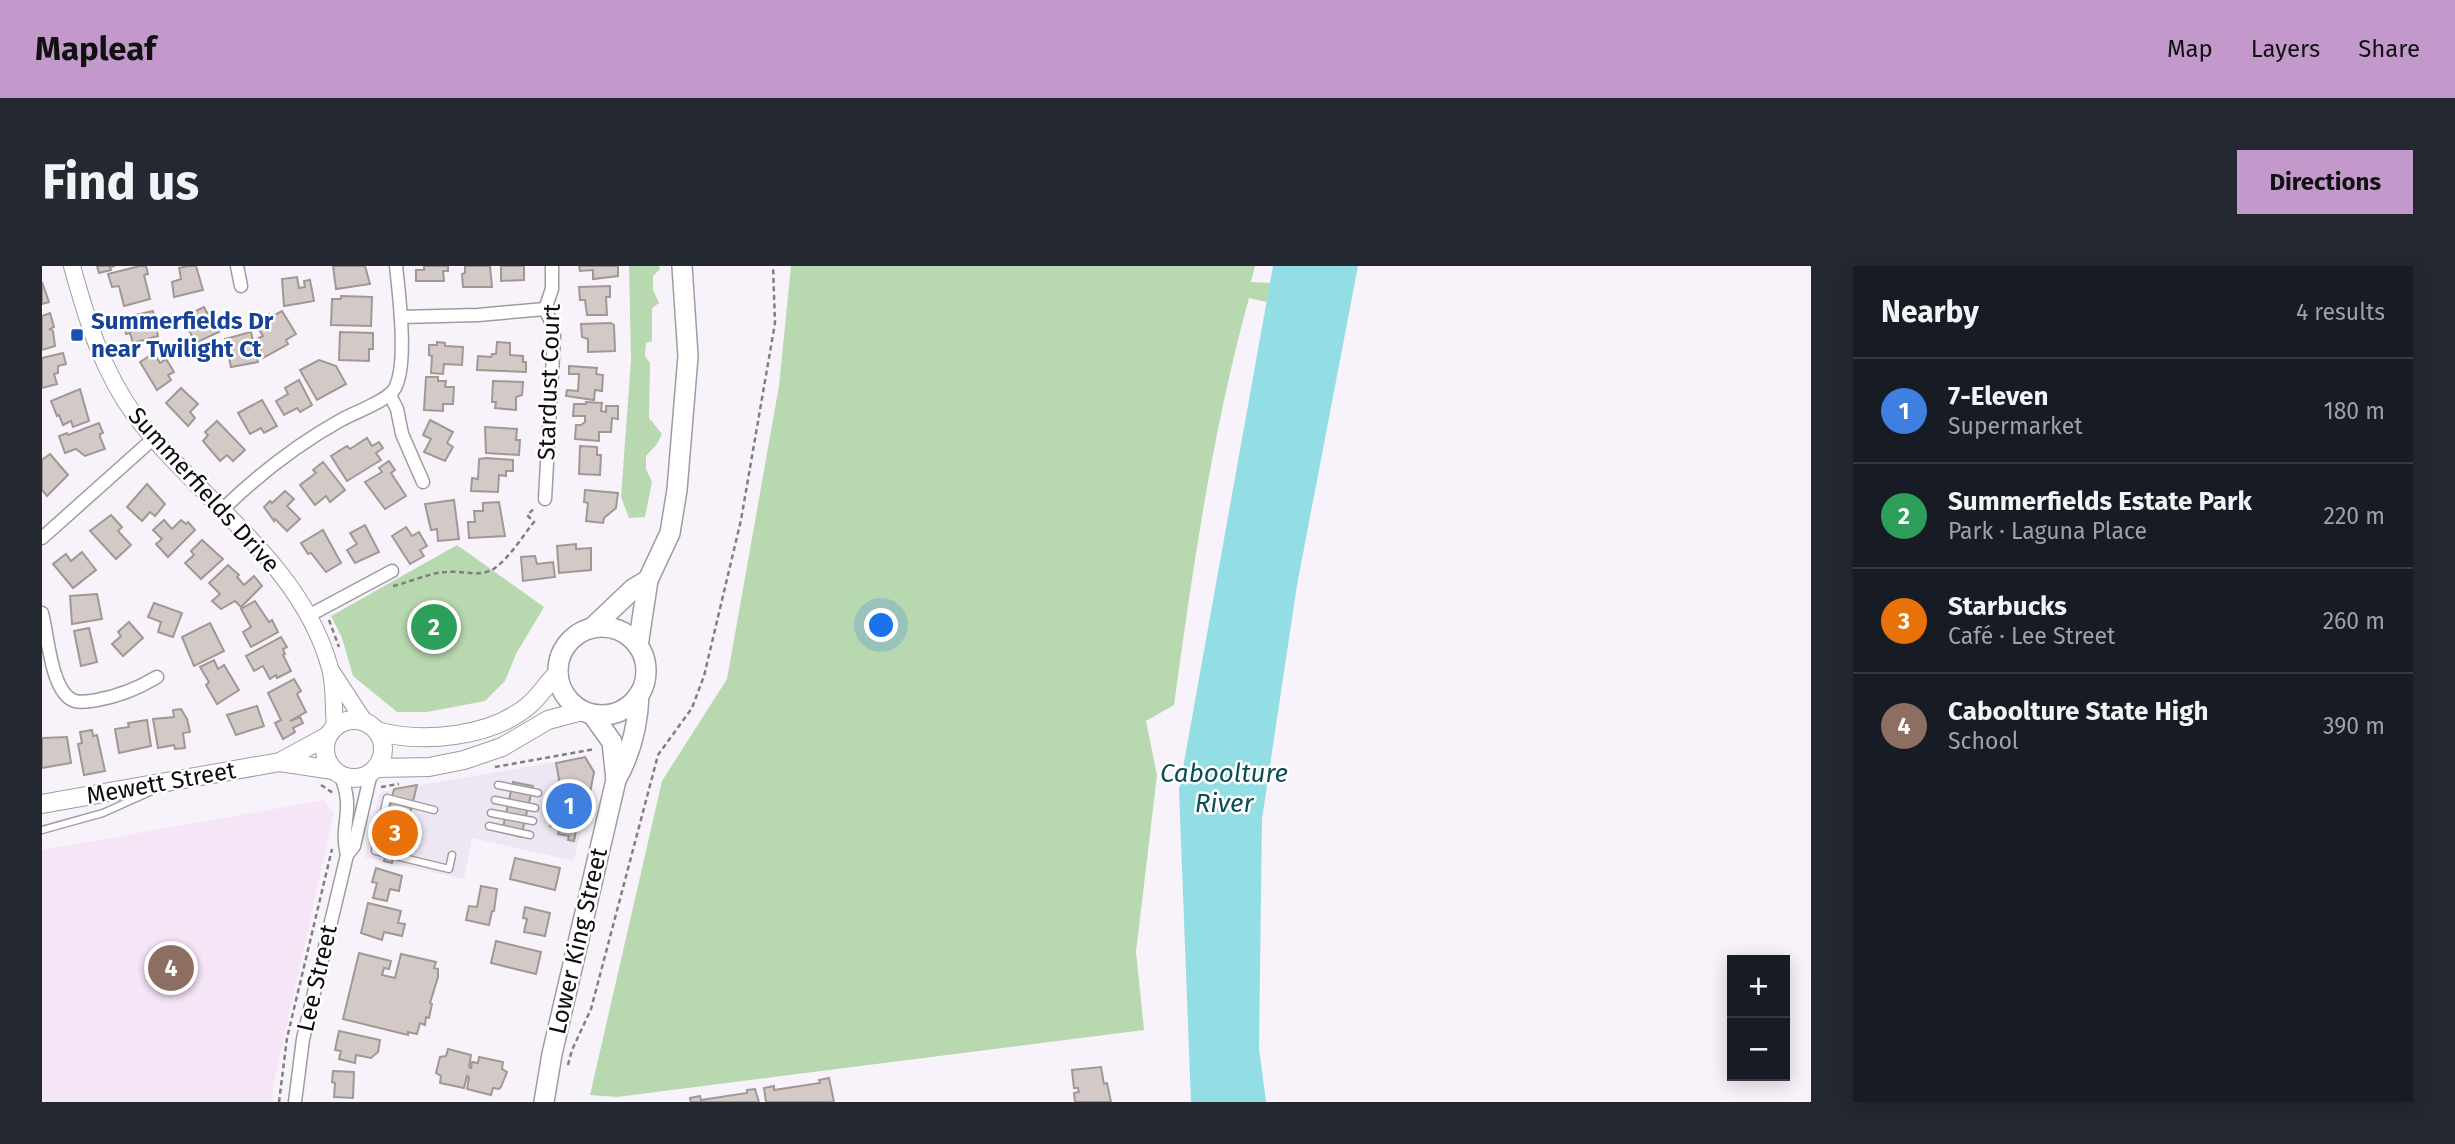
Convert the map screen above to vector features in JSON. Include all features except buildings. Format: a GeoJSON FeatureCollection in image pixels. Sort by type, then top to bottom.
{"type":"FeatureCollection","features":[{"type":"Feature","properties":{"kind":"main road"},"geometry":{"type":"LineString","coordinates":[[638,646],[648,580],[670,533],[677,490],[688,356],[682,266]]}},
{"type":"Feature","properties":{"kind":"main road"},"geometry":{"type":"LineString","coordinates":[[592,628],[605,627],[629,636],[644,658],[645,684],[639,695],[632,704],[613,714],[587,713],[548,720],[502,747],[464,760],[429,767],[373,770],[355,778],[336,772],[324,751],[330,732],[348,719],[408,737],[429,738],[502,723],[529,705],[558,673],[564,650],[581,633],[592,628],[633,589],[648,580]]}},
{"type":"Feature","properties":{"kind":"main road"},"geometry":{"type":"LineString","coordinates":[[558,673],[565,695],[587,713],[612,743],[616,780]]}},
{"type":"Feature","properties":{"kind":"main road"},"geometry":{"type":"LineString","coordinates":[[616,780],[626,761],[639,712],[639,695]]}},
{"type":"Feature","properties":{"kind":"main road"},"geometry":{"type":"LineString","coordinates":[[370,726],[383,745],[380,761],[373,770]]}},
{"type":"Feature","properties":{"kind":"main road","name":"Mewett Street"},"geometry":{"type":"LineString","coordinates":[[280,762],[330,732]]}},
{"type":"Feature","properties":{"kind":"main road","name":"Mewett Street"},"geometry":{"type":"LineString","coordinates":[[42,804],[280,762],[336,772]]}},
{"type":"Feature","properties":{"kind":"main road","name":"Lower King Street"},"geometry":{"type":"LineString","coordinates":[[544,1102],[552,1054],[616,780]]}},
{"type":"Feature","properties":{"kind":"street","name":"Summerfields Drive"},"geometry":{"type":"LineString","coordinates":[[72,266],[86,320],[121,396],[154,438],[266,556],[285,580],[308,616],[329,664],[370,726]]}},
{"type":"Feature","properties":{"kind":"street"},"geometry":{"type":"LineString","coordinates":[[237,266],[241,286]]}},
{"type":"Feature","properties":{"kind":"street"},"geometry":{"type":"LineString","coordinates":[[222,510],[285,454],[321,431],[390,395],[398,378],[401,317],[396,266]]}},
{"type":"Feature","properties":{"kind":"street","name":"Stardust Court"},"geometry":{"type":"LineString","coordinates":[[545,499],[554,337],[545,309],[552,289],[552,266]]}},
{"type":"Feature","properties":{"kind":"street"},"geometry":{"type":"LineString","coordinates":[[401,317],[478,315],[545,309]]}},
{"type":"Feature","properties":{"kind":"street"},"geometry":{"type":"LineString","coordinates":[[390,395],[397,409],[402,434],[423,482]]}},
{"type":"Feature","properties":{"kind":"street"},"geometry":{"type":"LineString","coordinates":[[42,538],[154,438]]}},
{"type":"Feature","properties":{"kind":"street"},"geometry":{"type":"LineString","coordinates":[[308,616],[392,571]]}},
{"type":"Feature","properties":{"kind":"street"},"geometry":{"type":"LineString","coordinates":[[42,613],[55,676],[61,689],[74,701],[83,702],[127,694],[158,677]]}},
{"type":"Feature","properties":{"kind":"street","name":"Summerfields Drive"},"geometry":{"type":"LineString","coordinates":[[329,664],[330,732]]}},
{"type":"Feature","properties":{"kind":"street","name":"Lee Street"},"geometry":{"type":"LineString","coordinates":[[346,855],[354,846],[373,770]]}},
{"type":"Feature","properties":{"kind":"street","name":"Lee Street"},"geometry":{"type":"LineString","coordinates":[[295,1102],[303,1040],[346,855],[344,843],[349,807],[347,793],[336,772]]}},
{"type":"Feature","properties":{"kind":"lane"},"geometry":{"type":"LineString","coordinates":[[42,830],[103,813],[141,797],[165,782]]}},
{"type":"Feature","properties":{"kind":"lane"},"geometry":{"type":"LineString","coordinates":[[498,785],[538,793]]}},
{"type":"Feature","properties":{"kind":"lane"},"geometry":{"type":"LineString","coordinates":[[434,810],[387,798],[375,851],[449,869],[452,855]]}},
{"type":"Feature","properties":{"kind":"lane"},"geometry":{"type":"LineString","coordinates":[[495,800],[535,808]]}},
{"type":"Feature","properties":{"kind":"lane"},"geometry":{"type":"LineString","coordinates":[[491,813],[533,821]]}},
{"type":"Feature","properties":{"kind":"lane"},"geometry":{"type":"LineString","coordinates":[[489,826],[530,835]]}},
{"type":"Feature","properties":{"kind":"path"},"geometry":{"type":"LineString","coordinates":[[565,1076],[572,1050],[591,1009],[658,755],[692,708],[704,676],[741,520],[775,323],[773,266]]}},
{"type":"Feature","properties":{"kind":"path"},"geometry":{"type":"LineString","coordinates":[[389,587],[419,580],[433,573],[478,573],[495,568],[534,522],[527,515],[545,499]]}},
{"type":"Feature","properties":{"kind":"path"},"geometry":{"type":"LineString","coordinates":[[329,620],[337,637],[340,653],[329,664]]}},
{"type":"Feature","properties":{"kind":"path"},"geometry":{"type":"LineString","coordinates":[[303,764],[305,774],[336,795]]}},
{"type":"Feature","properties":{"kind":"path"},"geometry":{"type":"LineString","coordinates":[[279,1102],[287,1038],[334,841]]}},
{"type":"Feature","properties":{"kind":"shaded area"},"geometry":{"type":"Polygon","coordinates":[[[585,757],[594,772],[574,861],[472,838],[464,879],[365,857],[379,795],[384,791],[585,757]]]}},
{"type":"Feature","properties":{"kind":"shaded area"},"geometry":{"type":"Polygon","coordinates":[[[324,800],[334,813],[273,1087],[273,1102],[42,1102],[42,850],[324,800]]]}},
{"type":"Feature","properties":{"kind":"green space"},"geometry":{"type":"Polygon","coordinates":[[[629,266],[659,266],[660,269],[653,276],[653,290],[659,303],[652,308],[652,341],[646,343],[645,356],[650,363],[649,418],[662,434],[646,456],[646,469],[652,482],[645,517],[629,518],[621,497],[631,360],[629,266]]]}},
{"type":"Feature","properties":{"kind":"green space"},"geometry":{"type":"Polygon","coordinates":[[[791,266],[1255,266],[1251,282],[1271,283],[1267,302],[1249,298],[1224,399],[1205,500],[1174,705],[1146,721],[1157,775],[1136,952],[1144,1030],[617,1097],[590,1095],[662,781],[727,679],[779,386],[791,266]]]}},
{"type":"Feature","properties":{"kind":"green space"},"geometry":{"type":"Polygon","coordinates":[[[457,545],[544,607],[516,654],[505,681],[485,701],[427,712],[397,712],[353,676],[342,638],[331,616],[457,545]]]}},
{"type":"Feature","properties":{"kind":"water","name":"Caboolture River"},"geometry":{"type":"Polygon","coordinates":[[[1273,266],[1358,266],[1297,585],[1262,819],[1259,1048],[1266,1102],[1191,1102],[1179,790],[1273,266]]]}},
{"type":"Feature","properties":{"kind":"place","name":"Summerfields Dr near Twilight Ct"},"geometry":{"type":"Point","coordinates":[77,335]}},
{"type":"Feature","properties":{"kind":"place","name":"Summerfields Estate Park"},"geometry":{"type":"Point","coordinates":[434,627]}},
{"type":"Feature","properties":{"kind":"place","name":"7-Eleven"},"geometry":{"type":"Point","coordinates":[569,806]}},
{"type":"Feature","properties":{"kind":"place","name":"Starbucks"},"geometry":{"type":"Point","coordinates":[395,833]}},
{"type":"Feature","properties":{"kind":"place","name":"Caboolture State High"},"geometry":{"type":"Point","coordinates":[171,968]}}]}
